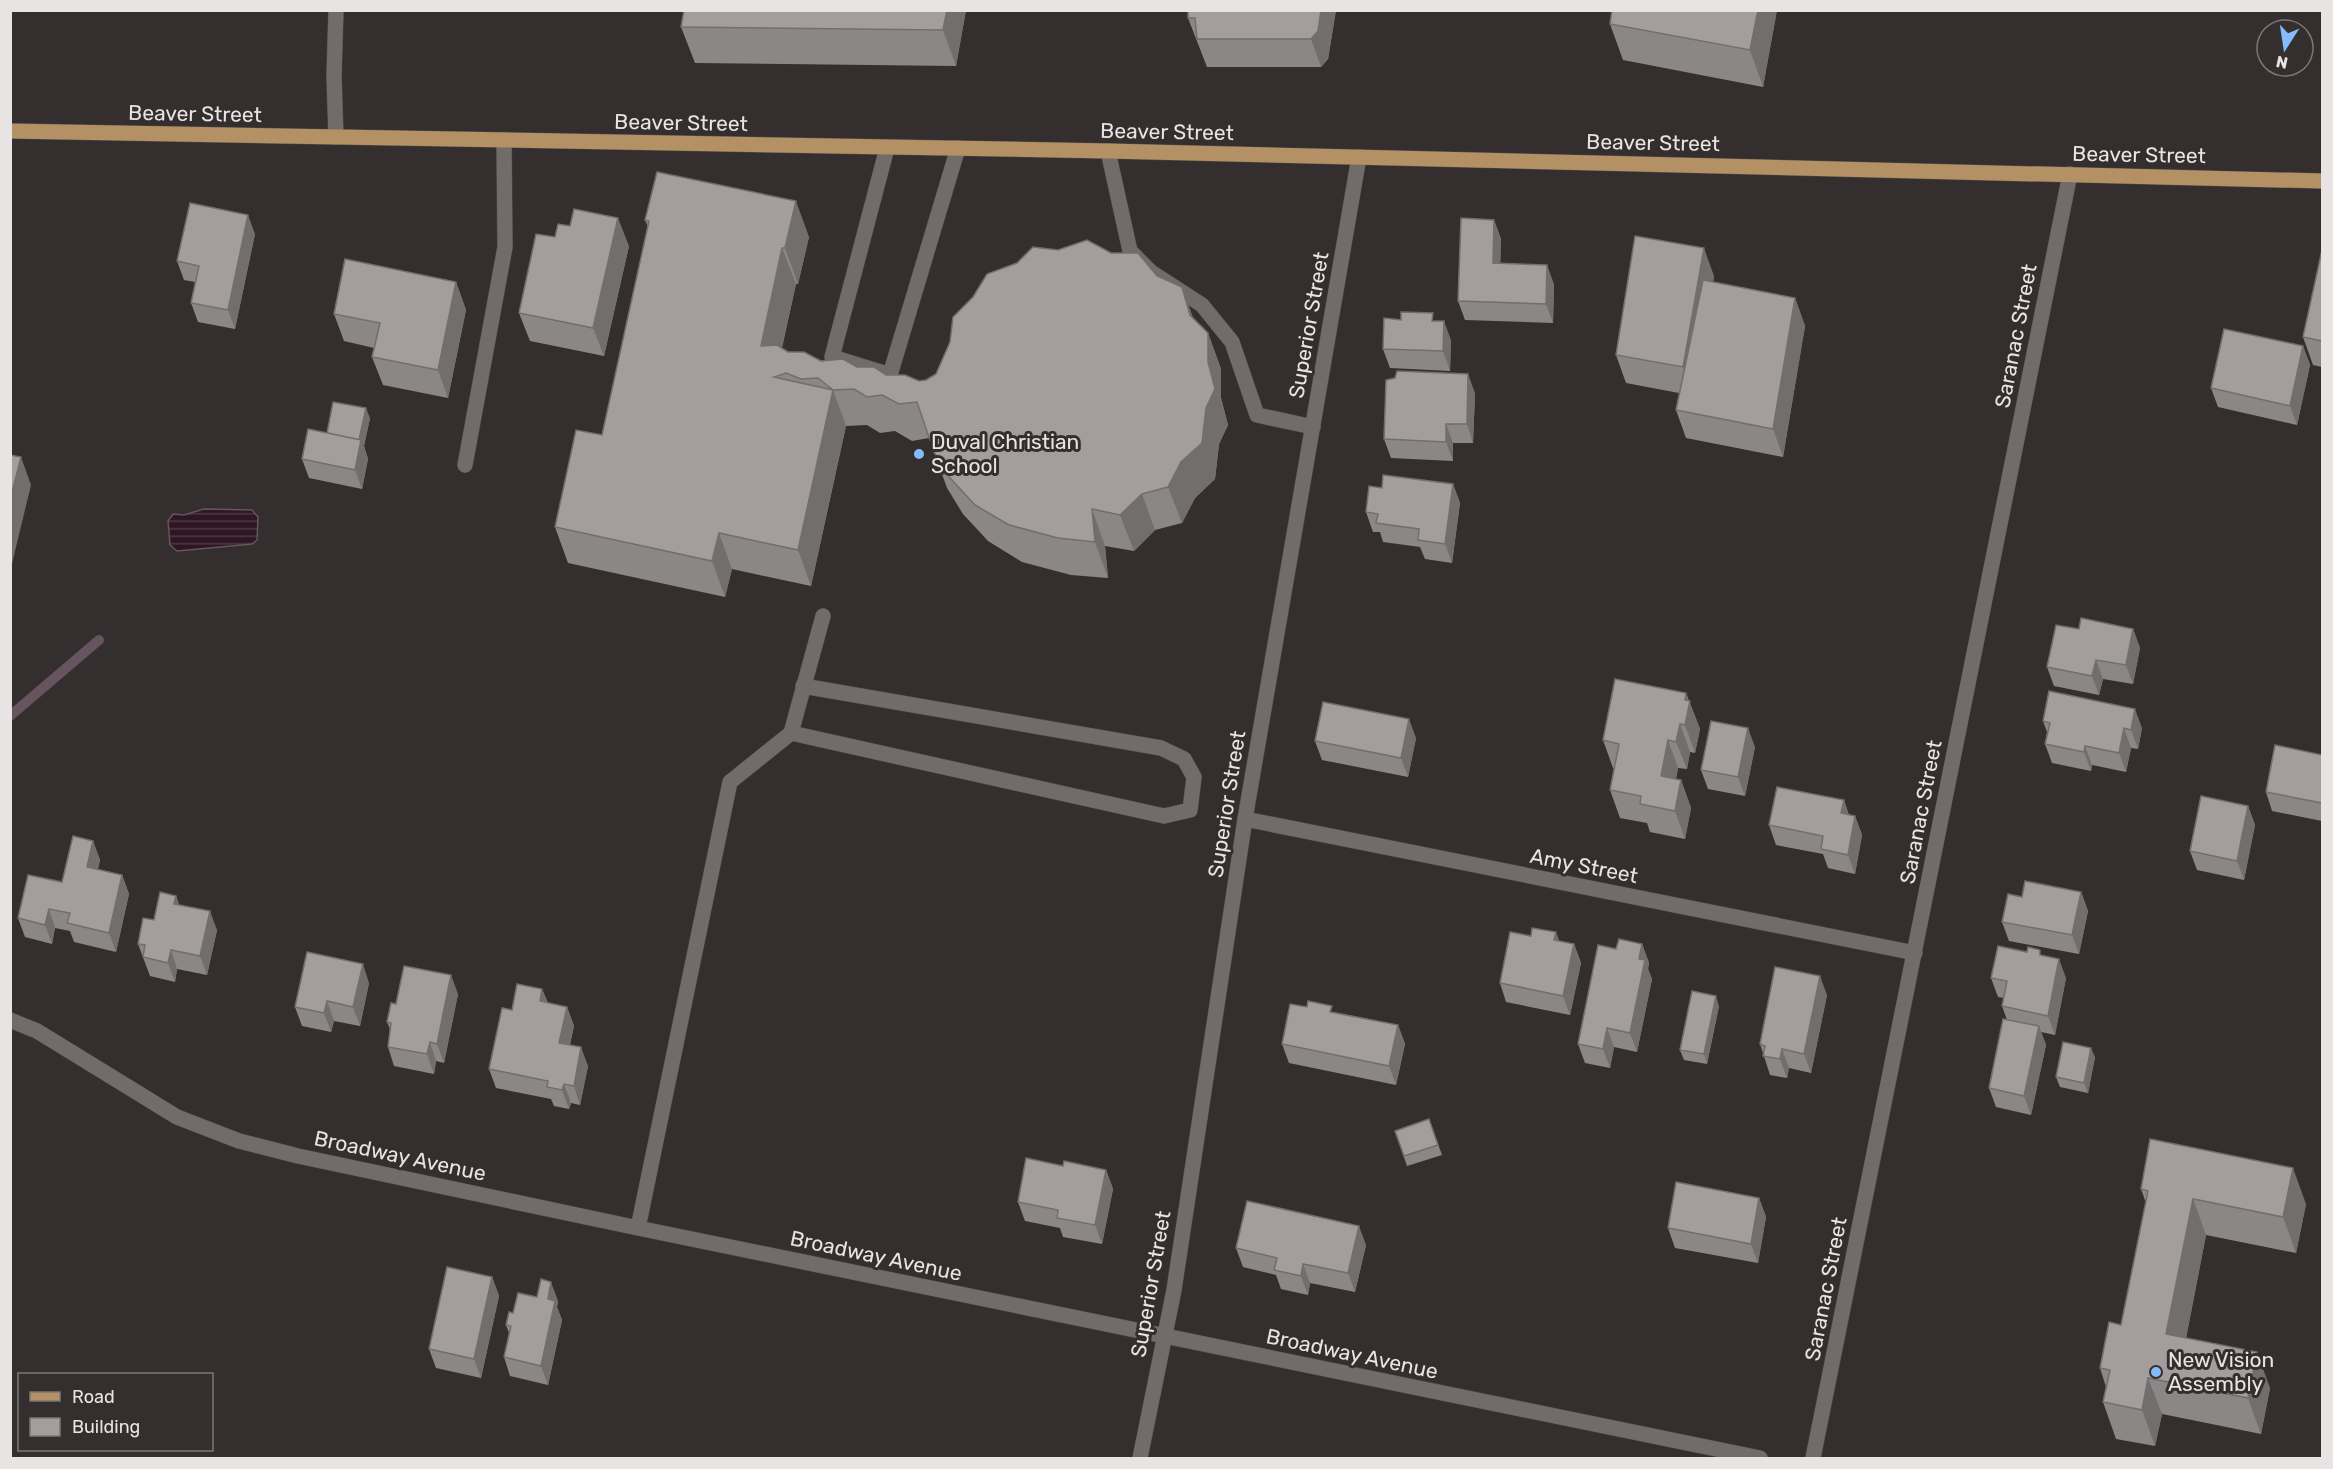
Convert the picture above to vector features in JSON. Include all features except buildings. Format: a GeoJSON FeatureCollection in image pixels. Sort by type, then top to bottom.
{"type":"FeatureCollection","features":[{"type":"Feature","properties":{"kind":"main road","name":"Beaver Street"},"geometry":{"type":"LineString","coordinates":[[10,132],[958,148],[2322,181]]}},
{"type":"Feature","properties":{"kind":"street"},"geometry":{"type":"LineString","coordinates":[[336,10],[334,75],[336,137]]}},
{"type":"Feature","properties":{"kind":"street"},"geometry":{"type":"LineString","coordinates":[[465,465],[505,248],[504,140]]}},
{"type":"Feature","properties":{"kind":"street"},"geometry":{"type":"LineString","coordinates":[[887,148],[832,357],[890,375],[958,148]]}},
{"type":"Feature","properties":{"kind":"street"},"geometry":{"type":"LineString","coordinates":[[1108,152],[1130,251],[1151,272],[1202,305],[1232,342],[1257,415],[1313,427]]}},
{"type":"Feature","properties":{"kind":"street","name":"Superior Street"},"geometry":{"type":"LineString","coordinates":[[1140,1458],[1174,1290],[1245,819],[1359,157]]}},
{"type":"Feature","properties":{"kind":"street","name":"Saranac Street"},"geometry":{"type":"LineString","coordinates":[[1813,1458],[2070,174]]}},
{"type":"Feature","properties":{"kind":"street"},"geometry":{"type":"LineString","coordinates":[[638,1228],[730,782],[791,734],[823,616]]}},
{"type":"Feature","properties":{"kind":"street"},"geometry":{"type":"LineString","coordinates":[[791,734],[1164,816],[1190,810],[1194,777],[1184,759],[1161,748],[803,686]]}},
{"type":"Feature","properties":{"kind":"street","name":"Amy Street"},"geometry":{"type":"LineString","coordinates":[[1245,819],[1915,953]]}},
{"type":"Feature","properties":{"kind":"street","name":"Broadway Avenue"},"geometry":{"type":"LineString","coordinates":[[10,1020],[37,1031],[177,1117],[239,1141],[298,1156],[1164,1337],[1760,1458]]}},
{"type":"Feature","properties":{"kind":"shaded area"},"geometry":{"type":"Polygon","coordinates":[[[204,509],[252,510],[258,517],[257,540],[252,544],[177,551],[170,545],[168,521],[173,514],[184,515],[204,509]]]}},
{"type":"Feature","properties":{"kind":"waterway"},"geometry":{"type":"LineString","coordinates":[[10,716],[99,640]]}},
{"type":"Feature","properties":{"kind":"place","name":"Duval Christian School"},"geometry":{"type":"Point","coordinates":[919,454]}},
{"type":"Feature","properties":{"kind":"place","name":"New Vision Assembly"},"geometry":{"type":"Point","coordinates":[2156,1372]}}]}
